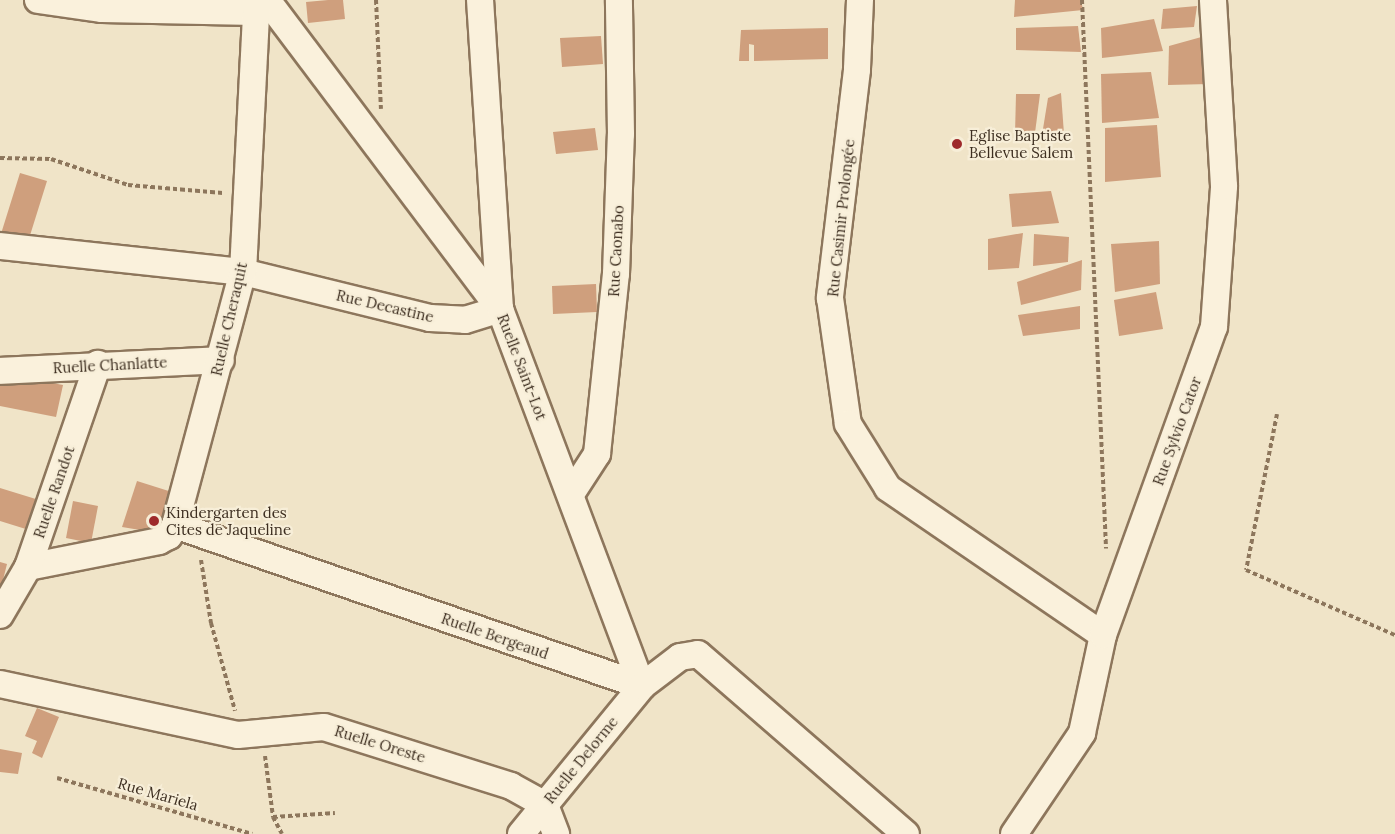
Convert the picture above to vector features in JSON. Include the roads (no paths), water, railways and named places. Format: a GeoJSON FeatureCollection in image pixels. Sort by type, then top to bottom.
{"type":"FeatureCollection","features":[{"type":"Feature","properties":{"kind":"street"},"geometry":{"type":"LineString","coordinates":[[38,0],[102,9],[260,4]]}},
{"type":"Feature","properties":{"kind":"street"},"geometry":{"type":"LineString","coordinates":[[480,0],[500,309]]}},
{"type":"Feature","properties":{"kind":"street","name":"Rue Caonabo"},"geometry":{"type":"LineString","coordinates":[[571,494],[597,454],[616,274],[621,134],[619,0]]}},
{"type":"Feature","properties":{"kind":"street","name":"Rue Casimir Prolongée"},"geometry":{"type":"LineString","coordinates":[[860,0],[857,69],[830,298],[848,424],[888,488],[1103,635]]}},
{"type":"Feature","properties":{"kind":"street","name":"Rue Sylvio Cator"},"geometry":{"type":"LineString","coordinates":[[1014,834],[1082,733],[1103,635],[1214,327],[1224,186],[1213,0]]}},
{"type":"Feature","properties":{"kind":"street","name":"Ruelle Cheraquit"},"geometry":{"type":"LineString","coordinates":[[185,528],[221,360],[243,272],[250,192],[260,4]]}},
{"type":"Feature","properties":{"kind":"street","name":"Ruelle Saint-Lot"},"geometry":{"type":"LineString","coordinates":[[260,4],[500,309],[642,686]]}},
{"type":"Feature","properties":{"kind":"street","name":"Rue Decastine"},"geometry":{"type":"LineString","coordinates":[[0,246],[243,272],[430,318],[465,320],[500,309]]}},
{"type":"Feature","properties":{"kind":"street","name":"Ruelle Chanlatte"},"geometry":{"type":"LineString","coordinates":[[0,371],[98,364],[221,360]]}},
{"type":"Feature","properties":{"kind":"street","name":"Ruelle Randot"},"geometry":{"type":"LineString","coordinates":[[0,615],[28,567],[98,364]]}},
{"type":"Feature","properties":{"kind":"street"},"geometry":{"type":"LineString","coordinates":[[28,567],[159,541],[185,528]]}},
{"type":"Feature","properties":{"kind":"street","name":"Ruelle Bergeaud"},"geometry":{"type":"LineString","coordinates":[[185,528],[642,686]]}},
{"type":"Feature","properties":{"kind":"street"},"geometry":{"type":"LineString","coordinates":[[642,686],[680,657],[698,654],[906,834]]}},
{"type":"Feature","properties":{"kind":"street","name":"Ruelle Oreste"},"geometry":{"type":"LineString","coordinates":[[0,684],[238,735],[324,727],[511,786],[545,805]]}},
{"type":"Feature","properties":{"kind":"street","name":"Ruelle Delorme"},"geometry":{"type":"LineString","coordinates":[[521,834],[642,686]]}},
{"type":"Feature","properties":{"kind":"street"},"geometry":{"type":"LineString","coordinates":[[545,805],[556,834]]}},
{"type":"Feature","properties":{"kind":"place","name":"Eglise Baptiste Bellevue Salem"},"geometry":{"type":"Point","coordinates":[957,144]}},
{"type":"Feature","properties":{"kind":"place","name":"Kindergarten des Cites de Jaqueline"},"geometry":{"type":"Point","coordinates":[154,521]}}]}
